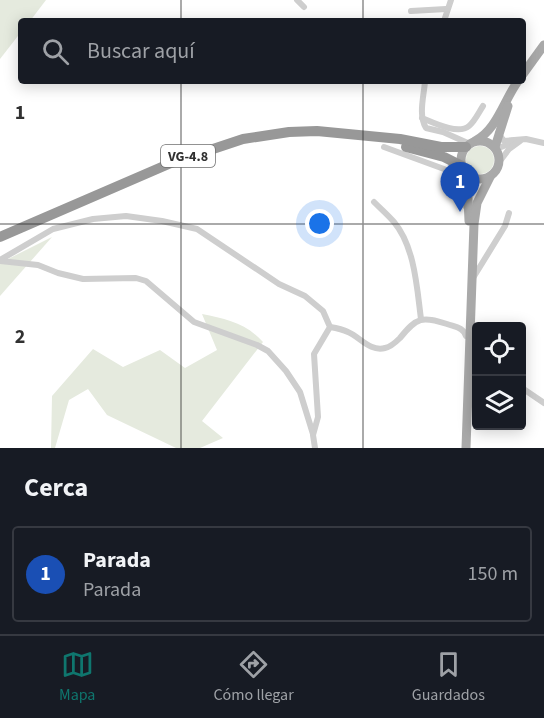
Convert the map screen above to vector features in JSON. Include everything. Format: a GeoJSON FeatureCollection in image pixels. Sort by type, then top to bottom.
{"type":"FeatureCollection","features":[{"type":"Feature","properties":{"kind":"highway","name":"VG-4.8"},"geometry":{"type":"LineString","coordinates":[[0,237],[171,163],[243,139],[289,132],[317,131],[400,139],[449,148],[470,144]]}},
{"type":"Feature","properties":{"kind":"highway","name":"VG-4.8"},"geometry":{"type":"LineString","coordinates":[[359,135],[444,157],[465,170]]}},
{"type":"Feature","properties":{"kind":"highway"},"geometry":{"type":"LineString","coordinates":[[0,232],[28,225]]}},
{"type":"Feature","properties":{"kind":"main road"},"geometry":{"type":"LineString","coordinates":[[526,70],[544,45]]}},
{"type":"Feature","properties":{"kind":"main road"},"geometry":{"type":"LineString","coordinates":[[464,448],[466,336],[463,326],[469,211],[465,170],[461,158],[470,144],[488,131],[516,84]]}},
{"type":"Feature","properties":{"kind":"main road"},"geometry":{"type":"LineString","coordinates":[[464,448],[472,260],[477,202],[490,177],[497,170],[500,161],[495,148],[498,133],[518,84]]}},
{"type":"Feature","properties":{"kind":"main road"},"geometry":{"type":"LineString","coordinates":[[470,144],[485,141],[495,148]]}},
{"type":"Feature","properties":{"kind":"main road"},"geometry":{"type":"LineString","coordinates":[[465,170],[476,179],[490,177]]}},
{"type":"Feature","properties":{"kind":"street"},"geometry":{"type":"LineString","coordinates":[[297,0],[304,7]]}},
{"type":"Feature","properties":{"kind":"street"},"geometry":{"type":"LineString","coordinates":[[444,18],[450,0]]}},
{"type":"Feature","properties":{"kind":"street"},"geometry":{"type":"LineString","coordinates":[[411,11],[446,9]]}},
{"type":"Feature","properties":{"kind":"street"},"geometry":{"type":"LineString","coordinates":[[425,84],[422,118],[426,128],[470,144]]}},
{"type":"Feature","properties":{"kind":"street"},"geometry":{"type":"LineString","coordinates":[[422,118],[449,128],[462,129],[469,126],[483,106]]}},
{"type":"Feature","properties":{"kind":"street"},"geometry":{"type":"LineString","coordinates":[[498,133],[504,141],[526,139],[544,143]]}},
{"type":"Feature","properties":{"kind":"street"},"geometry":{"type":"LineString","coordinates":[[449,135],[452,144],[449,148]]}},
{"type":"Feature","properties":{"kind":"street"},"geometry":{"type":"LineString","coordinates":[[500,161],[513,146],[526,139]]}},
{"type":"Feature","properties":{"kind":"street"},"geometry":{"type":"LineString","coordinates":[[495,148],[509,144],[512,140]]}},
{"type":"Feature","properties":{"kind":"street"},"geometry":{"type":"LineString","coordinates":[[384,147],[452,174],[458,182],[460,200],[469,211]]}},
{"type":"Feature","properties":{"kind":"street"},"geometry":{"type":"LineString","coordinates":[[374,202],[398,227],[411,255],[421,319]]}},
{"type":"Feature","properties":{"kind":"street"},"geometry":{"type":"LineString","coordinates":[[471,281],[505,226],[508,213]]}},
{"type":"Feature","properties":{"kind":"street"},"geometry":{"type":"LineString","coordinates":[[0,261],[53,229],[81,222],[126,216],[162,221],[196,229],[279,284],[310,299],[323,311],[330,327]]}},
{"type":"Feature","properties":{"kind":"street"},"geometry":{"type":"LineString","coordinates":[[472,260],[480,266],[484,263]]}},
{"type":"Feature","properties":{"kind":"street"},"geometry":{"type":"LineString","coordinates":[[0,261],[38,265],[83,279],[136,278],[146,281],[194,322],[268,351],[286,371],[300,392],[315,448]]}},
{"type":"Feature","properties":{"kind":"street"},"geometry":{"type":"LineString","coordinates":[[330,327],[348,332],[370,346],[386,348],[396,343],[414,322],[421,319],[432,319],[463,326]]}},
{"type":"Feature","properties":{"kind":"street"},"geometry":{"type":"LineString","coordinates":[[313,435],[318,417],[314,354],[330,327]]}},
{"type":"Feature","properties":{"kind":"street"},"geometry":{"type":"LineString","coordinates":[[526,391],[544,403]]}},
{"type":"Feature","properties":{"kind":"shaded area"},"geometry":{"type":"Polygon","coordinates":[[[0,0],[46,0],[32,18],[18,18],[18,36],[0,59],[0,0]]]}},
{"type":"Feature","properties":{"kind":"shaded area"},"geometry":{"type":"Polygon","coordinates":[[[480,146],[490,150],[494,160],[490,170],[480,174],[470,170],[466,160],[470,150],[480,146]]]}},
{"type":"Feature","properties":{"kind":"shaded area"},"geometry":{"type":"Polygon","coordinates":[[[52,237],[7,288],[0,296],[0,263],[52,237]]]}},
{"type":"Feature","properties":{"kind":"shaded area"},"geometry":{"type":"Polygon","coordinates":[[[202,314],[243,326],[263,342],[202,421],[223,438],[200,448],[176,448],[107,415],[88,389],[69,400],[55,448],[51,448],[52,396],[93,349],[123,367],[160,350],[185,368],[217,350],[202,314]]]}},
{"type":"Feature","properties":{"kind":"place","name":"Parada"},"geometry":{"type":"Point","coordinates":[460,212]}}]}
